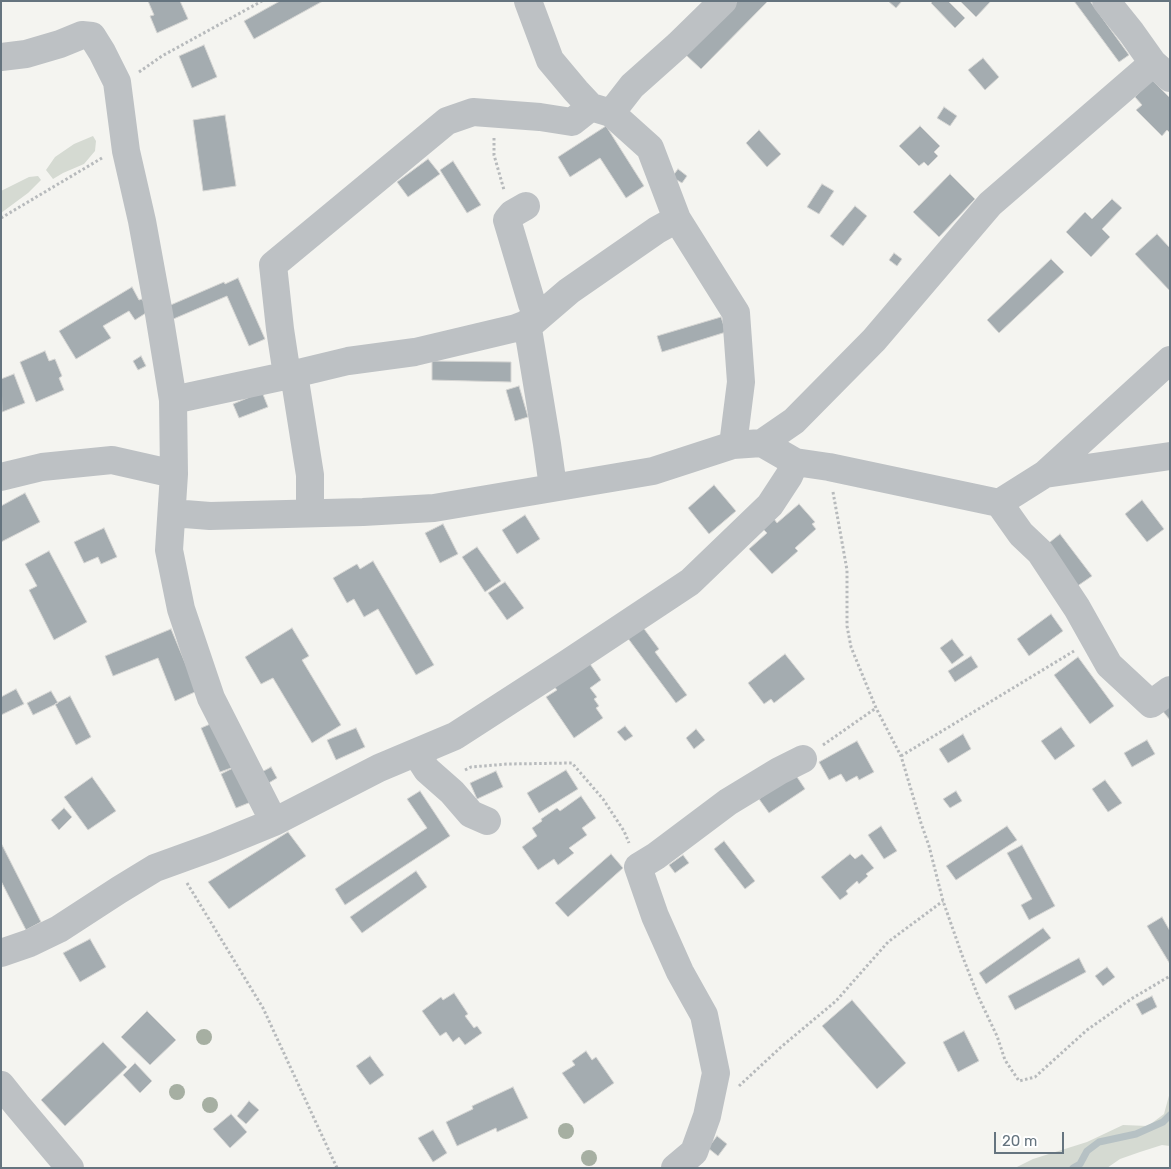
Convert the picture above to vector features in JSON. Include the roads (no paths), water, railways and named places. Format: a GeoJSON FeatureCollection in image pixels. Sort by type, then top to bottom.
{"type":"FeatureCollection","features":[{"type":"Feature","properties":{"kind":"street"},"geometry":{"type":"LineString","coordinates":[[528,1],[550,60],[576,91],[650,148],[677,218],[736,313],[741,382],[733,444]]}},
{"type":"Feature","properties":{"kind":"street"},"geometry":{"type":"LineString","coordinates":[[310,514],[310,475],[280,329],[273,266],[447,121],[473,112],[540,117],[572,122],[601,110],[632,86],[678,45],[723,1]]}},
{"type":"Feature","properties":{"kind":"street"},"geometry":{"type":"LineString","coordinates":[[762,443],[794,421],[874,340],[990,204],[1162,71],[1106,1]]}},
{"type":"Feature","properties":{"kind":"street"},"geometry":{"type":"LineString","coordinates":[[1,57],[26,54],[82,35],[92,36],[118,82],[126,151],[160,314],[173,400],[174,474],[169,550],[181,608],[212,698],[274,822]]}},
{"type":"Feature","properties":{"kind":"street"},"geometry":{"type":"LineString","coordinates":[[519,210],[507,220],[532,304],[553,487]]}},
{"type":"Feature","properties":{"kind":"street"},"geometry":{"type":"LineString","coordinates":[[173,400],[348,361],[415,352],[516,328],[533,319],[569,291],[656,230],[677,218]]}},
{"type":"Feature","properties":{"kind":"street"},"geometry":{"type":"LineString","coordinates":[[999,503],[1045,474],[1170,360]]}},
{"type":"Feature","properties":{"kind":"street"},"geometry":{"type":"LineString","coordinates":[[172,513],[210,516],[310,514],[434,508],[653,471],[733,444],[762,443],[795,462],[829,467],[999,503],[1021,534],[1040,552],[1077,608],[1108,665],[1151,704],[1170,690]]}},
{"type":"Feature","properties":{"kind":"street"},"geometry":{"type":"LineString","coordinates":[[1045,474],[1170,456]]}},
{"type":"Feature","properties":{"kind":"street"},"geometry":{"type":"LineString","coordinates":[[1,477],[42,466],[112,460],[174,474]]}},
{"type":"Feature","properties":{"kind":"street"},"geometry":{"type":"LineString","coordinates":[[1,953],[30,943],[59,929],[155,868],[274,822],[379,768],[455,736],[690,582],[770,504],[789,476],[795,462]]}},
{"type":"Feature","properties":{"kind":"street"},"geometry":{"type":"LineString","coordinates":[[416,752],[427,770],[452,792],[472,814],[487,822]]}},
{"type":"Feature","properties":{"kind":"street"},"geometry":{"type":"LineString","coordinates":[[675,1168],[694,1152],[707,1116],[716,1073],[704,1015],[680,972],[655,916],[647,862],[728,802],[778,771],[803,759]]}},
{"type":"Feature","properties":{"kind":"street"},"geometry":{"type":"LineString","coordinates":[[1,1085],[70,1168]]}},
{"type":"Feature","properties":{"kind":"waterway"},"geometry":{"type":"LineString","coordinates":[[1073,1168],[1080,1164],[1087,1151],[1099,1142],[1136,1134],[1163,1122],[1170,1115]]}}]}
